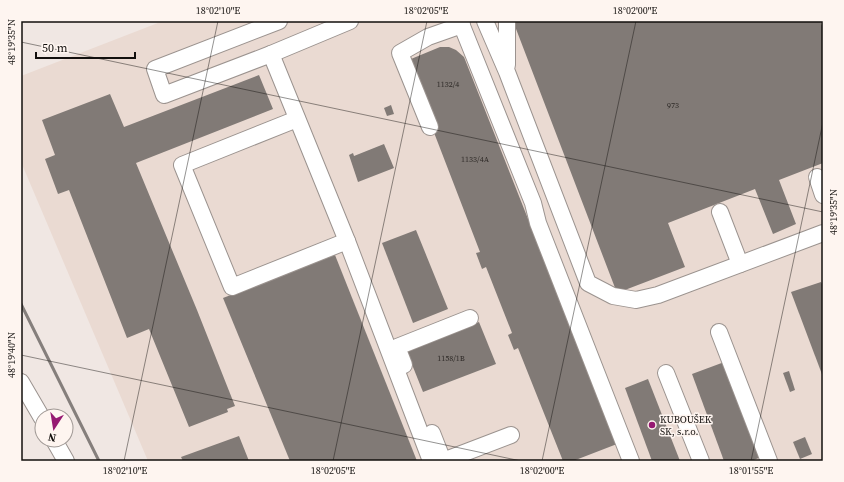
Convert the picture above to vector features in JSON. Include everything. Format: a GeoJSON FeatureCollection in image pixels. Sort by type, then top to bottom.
{"type":"FeatureCollection","features":[{"type":"Feature","properties":{"kind":"street"},"geometry":{"type":"LineString","coordinates":[[279,21],[156,69],[164,95],[271,54],[350,21]]}},
{"type":"Feature","properties":{"kind":"street"},"geometry":{"type":"LineString","coordinates":[[485,21],[507,72],[588,283],[613,296],[636,300],[658,295],[823,233]]}},
{"type":"Feature","properties":{"kind":"street"},"geometry":{"type":"LineString","coordinates":[[507,21],[507,72]]}},
{"type":"Feature","properties":{"kind":"street"},"geometry":{"type":"LineString","coordinates":[[430,127],[400,52],[428,37],[461,23],[530,195],[538,223],[631,461]]}},
{"type":"Feature","properties":{"kind":"street"},"geometry":{"type":"LineString","coordinates":[[271,54],[347,242],[431,461]]}},
{"type":"Feature","properties":{"kind":"street"},"geometry":{"type":"LineString","coordinates":[[298,119],[182,165],[232,287],[347,242]]}},
{"type":"Feature","properties":{"kind":"street"},"geometry":{"type":"LineString","coordinates":[[817,177],[823,195]]}},
{"type":"Feature","properties":{"kind":"street"},"geometry":{"type":"LineString","coordinates":[[720,212],[740,264]]}},
{"type":"Feature","properties":{"kind":"street"},"geometry":{"type":"LineString","coordinates":[[470,318],[397,347],[443,461],[511,435]]}},
{"type":"Feature","properties":{"kind":"street"},"geometry":{"type":"LineString","coordinates":[[719,332],[769,461]]}},
{"type":"Feature","properties":{"kind":"street"},"geometry":{"type":"LineString","coordinates":[[666,373],[701,461]]}},
{"type":"Feature","properties":{"kind":"street"},"geometry":{"type":"LineString","coordinates":[[21,382],[36,408]]}},
{"type":"Feature","properties":{"kind":"street"},"geometry":{"type":"LineString","coordinates":[[59,448],[66,461]]}},
{"type":"Feature","properties":{"kind":"shaded area"},"geometry":{"type":"Polygon","coordinates":[[[163,21],[823,21],[823,461],[148,461],[21,162],[21,76],[163,21]]]}},
{"type":"Feature","properties":{"kind":"building"},"geometry":{"type":"Polygon","coordinates":[[[513,21],[820,21],[823,28],[823,163],[779,180],[796,224],[773,234],[755,189],[668,223],[685,267],[617,293],[513,21]]]}},
{"type":"Feature","properties":{"kind":"building"},"geometry":{"type":"Polygon","coordinates":[[[440,47],[449,47],[456,50],[464,57],[617,444],[573,461],[563,461],[518,348],[514,350],[508,335],[512,333],[486,267],[482,269],[476,253],[480,252],[433,130],[438,127],[411,59],[440,47]]]}},
{"type":"Feature","properties":{"kind":"building"},"geometry":{"type":"Polygon","coordinates":[[[259,75],[273,109],[136,163],[235,406],[227,409],[228,412],[189,427],[149,329],[127,338],[69,190],[58,194],[45,159],[55,155],[42,120],[110,94],[124,127],[259,75]]]}},
{"type":"Feature","properties":{"kind":"building"},"geometry":{"type":"Polygon","coordinates":[[[391,105],[394,114],[387,116],[384,108],[391,105]]]}},
{"type":"Feature","properties":{"kind":"building"},"geometry":{"type":"Polygon","coordinates":[[[384,144],[394,168],[358,182],[349,155],[353,153],[354,156],[384,144]]]}},
{"type":"Feature","properties":{"kind":"building"},"geometry":{"type":"Polygon","coordinates":[[[416,230],[448,309],[413,323],[382,243],[416,230]]]}},
{"type":"Feature","properties":{"kind":"building"},"geometry":{"type":"Polygon","coordinates":[[[335,255],[417,461],[290,461],[223,298],[335,255]]]}},
{"type":"Feature","properties":{"kind":"building"},"geometry":{"type":"Polygon","coordinates":[[[821,282],[823,286],[823,377],[791,292],[821,282]]]}},
{"type":"Feature","properties":{"kind":"building"},"geometry":{"type":"Polygon","coordinates":[[[479,322],[496,364],[423,392],[407,352],[479,322]]]}},
{"type":"Feature","properties":{"kind":"building"},"geometry":{"type":"Polygon","coordinates":[[[727,361],[764,456],[751,461],[724,461],[692,374],[727,361]]]}},
{"type":"Feature","properties":{"kind":"building"},"geometry":{"type":"Polygon","coordinates":[[[789,371],[795,390],[790,392],[783,373],[789,371]]]}},
{"type":"Feature","properties":{"kind":"building","name":"KUBOUŠEK SK, s.r.o."},"geometry":{"type":"Polygon","coordinates":[[[648,379],[680,461],[652,461],[625,388],[648,379]]]}},
{"type":"Feature","properties":{"kind":"building"},"geometry":{"type":"Polygon","coordinates":[[[239,436],[249,461],[183,461],[181,457],[239,436]]]}},
{"type":"Feature","properties":{"kind":"building"},"geometry":{"type":"Polygon","coordinates":[[[805,437],[812,454],[800,459],[793,442],[805,437]]]}},
{"type":"Feature","properties":{"kind":"railway"},"geometry":{"type":"LineString","coordinates":[[21,304],[99,461]]}},
{"type":"Feature","properties":{"kind":"place","name":"KUBOUŠEK SK, s.r.o."},"geometry":{"type":"Point","coordinates":[652,425]}}]}
